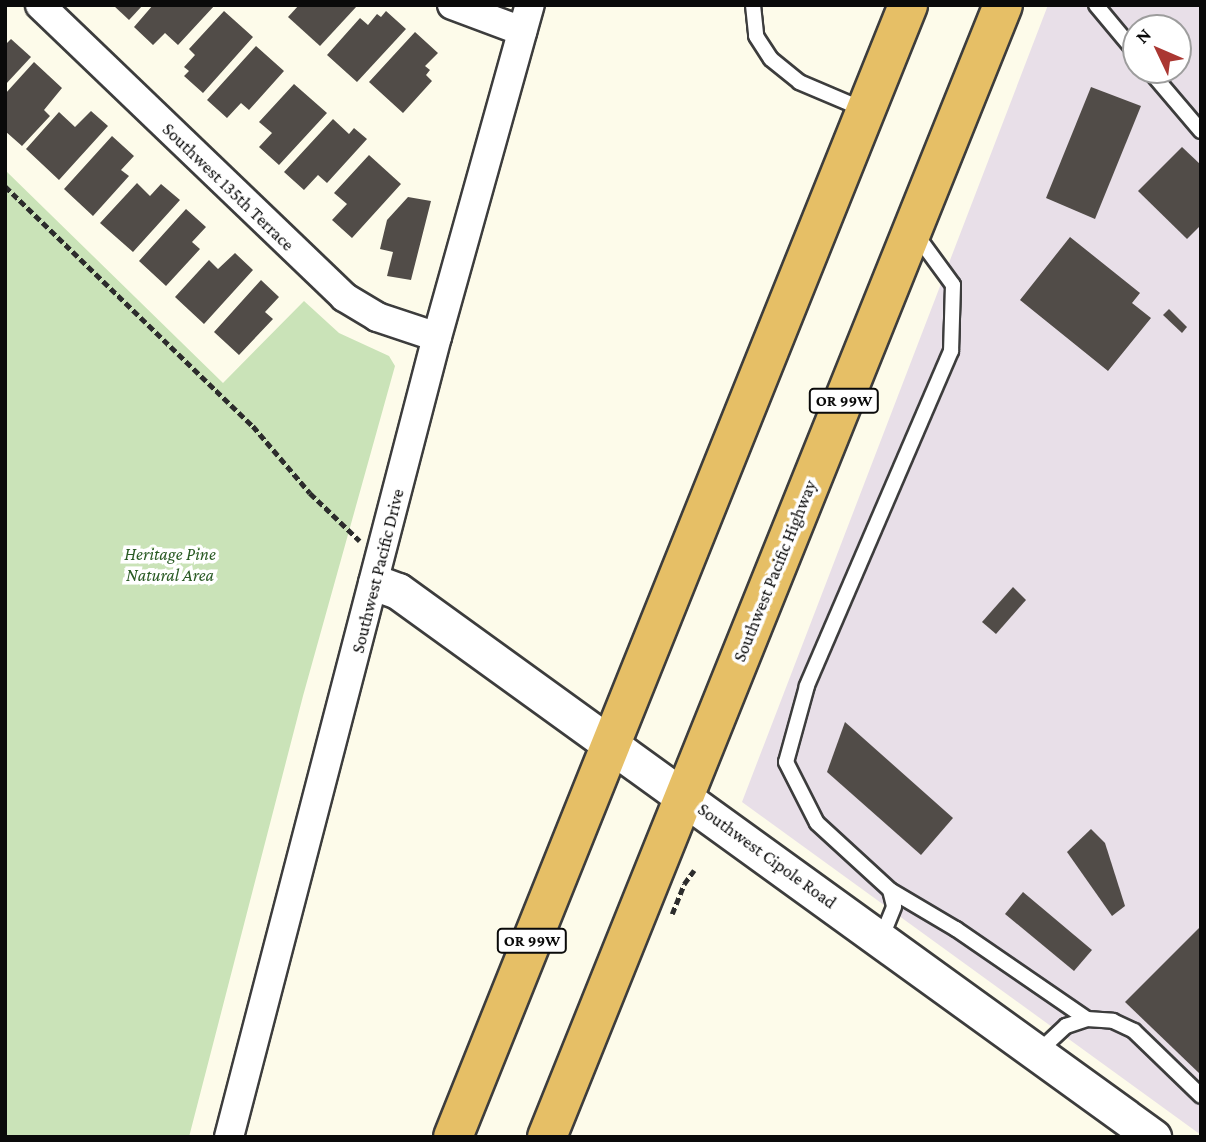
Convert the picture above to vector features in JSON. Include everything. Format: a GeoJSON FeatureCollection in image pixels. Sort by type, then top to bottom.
{"type":"FeatureCollection","features":[{"type":"Feature","properties":{"kind":"highway","name":"OR 99W"},"geometry":{"type":"LineString","coordinates":[[453,1137],[908,5]]}},
{"type":"Feature","properties":{"kind":"highway","name":"Southwest Pacific Highway"},"geometry":{"type":"LineString","coordinates":[[547,1137],[1003,5]]}},
{"type":"Feature","properties":{"kind":"street","name":"Southwest 135th Terrace"},"geometry":{"type":"LineString","coordinates":[[40,5],[344,297],[377,317],[437,337]]}},
{"type":"Feature","properties":{"kind":"street"},"geometry":{"type":"LineString","coordinates":[[452,5],[526,18]]}},
{"type":"Feature","properties":{"kind":"street","name":"Southwest Pacific Drive"},"geometry":{"type":"LineString","coordinates":[[229,1137],[376,583],[437,337],[526,18]]}},
{"type":"Feature","properties":{"kind":"street","name":"Southwest Cipole Road"},"geometry":{"type":"LineString","coordinates":[[376,583],[398,591],[1153,1137]]}},
{"type":"Feature","properties":{"kind":"lane"},"geometry":{"type":"LineString","coordinates":[[753,5],[755,36],[771,59],[799,82],[866,111]]}},
{"type":"Feature","properties":{"kind":"lane"},"geometry":{"type":"LineString","coordinates":[[1096,5],[1122,36]]}},
{"type":"Feature","properties":{"kind":"lane"},"geometry":{"type":"LineString","coordinates":[[1161,84],[1201,131]]}},
{"type":"Feature","properties":{"kind":"lane"},"geometry":{"type":"LineString","coordinates":[[912,229],[953,285],[951,351],[807,686],[786,762],[817,824],[890,890],[956,929],[1087,1019]]}},
{"type":"Feature","properties":{"kind":"lane"},"geometry":{"type":"LineString","coordinates":[[881,939],[894,905],[890,890]]}},
{"type":"Feature","properties":{"kind":"lane"},"geometry":{"type":"LineString","coordinates":[[1038,1053],[1066,1026],[1087,1019],[1113,1021],[1134,1031],[1201,1097]]}},
{"type":"Feature","properties":{"kind":"path"},"geometry":{"type":"LineString","coordinates":[[5,186],[253,426],[310,493],[360,541],[385,546]]}},
{"type":"Feature","properties":{"kind":"path"},"geometry":{"type":"LineString","coordinates":[[669,922],[684,884],[694,870]]}},
{"type":"Feature","properties":{"kind":"shaded area"},"geometry":{"type":"Polygon","coordinates":[[[1048,5],[1201,5],[1201,1135],[742,802],[1048,5]]]}},
{"type":"Feature","properties":{"kind":"green space","name":"Heritage Pine Natural Area"},"geometry":{"type":"Polygon","coordinates":[[[5,170],[223,383],[304,301],[339,333],[389,356],[395,366],[303,696],[189,1137],[5,1137],[5,170]]]}},
{"type":"Feature","properties":{"kind":"building"},"geometry":{"type":"Polygon","coordinates":[[[113,5],[143,5],[129,20],[113,5]]]}},
{"type":"Feature","properties":{"kind":"building"},"geometry":{"type":"Polygon","coordinates":[[[153,5],[215,5],[178,45],[165,33],[153,45],[134,27],[153,5]]]}},
{"type":"Feature","properties":{"kind":"building"},"geometry":{"type":"Polygon","coordinates":[[[299,5],[357,6],[320,46],[288,17],[299,5]]]}},
{"type":"Feature","properties":{"kind":"building"},"geometry":{"type":"Polygon","coordinates":[[[224,11],[253,37],[203,93],[184,76],[189,71],[184,67],[195,55],[189,49],[224,11]]]}},
{"type":"Feature","properties":{"kind":"building"},"geometry":{"type":"Polygon","coordinates":[[[386,11],[406,29],[357,82],[327,55],[360,18],[368,25],[377,14],[381,17],[386,11]]]}},
{"type":"Feature","properties":{"kind":"building"},"geometry":{"type":"Polygon","coordinates":[[[415,32],[438,53],[425,66],[430,70],[426,75],[432,81],[403,113],[369,82],[415,32]]]}},
{"type":"Feature","properties":{"kind":"building"},"geometry":{"type":"Polygon","coordinates":[[[11,39],[31,57],[5,85],[5,45],[11,39]]]}},
{"type":"Feature","properties":{"kind":"building"},"geometry":{"type":"Polygon","coordinates":[[[256,46],[284,71],[249,110],[241,103],[227,118],[207,100],[256,46]]]}},
{"type":"Feature","properties":{"kind":"building"},"geometry":{"type":"Polygon","coordinates":[[[34,62],[62,88],[44,110],[50,116],[22,146],[5,131],[5,94],[34,62]]]}},
{"type":"Feature","properties":{"kind":"building"},"geometry":{"type":"Polygon","coordinates":[[[294,84],[327,113],[279,165],[259,147],[272,133],[259,122],[294,84]]]}},
{"type":"Feature","properties":{"kind":"building"},"geometry":{"type":"Polygon","coordinates":[[[1091,87],[1141,106],[1095,219],[1046,198],[1091,87]]]}},
{"type":"Feature","properties":{"kind":"building"},"geometry":{"type":"Polygon","coordinates":[[[91,111],[108,126],[59,180],[26,149],[59,112],[75,127],[91,111]]]}},
{"type":"Feature","properties":{"kind":"building"},"geometry":{"type":"Polygon","coordinates":[[[333,119],[349,134],[354,128],[367,139],[327,183],[318,175],[304,190],[284,172],[333,119]]]}},
{"type":"Feature","properties":{"kind":"building"},"geometry":{"type":"Polygon","coordinates":[[[112,136],[134,156],[121,170],[129,176],[93,216],[64,189],[112,136]]]}},
{"type":"Feature","properties":{"kind":"building"},"geometry":{"type":"Polygon","coordinates":[[[1182,147],[1201,165],[1201,225],[1187,239],[1138,191],[1182,147]]]}},
{"type":"Feature","properties":{"kind":"building"},"geometry":{"type":"Polygon","coordinates":[[[369,155],[401,184],[352,238],[332,220],[347,204],[334,193],[369,155]]]}},
{"type":"Feature","properties":{"kind":"building"},"geometry":{"type":"Polygon","coordinates":[[[137,183],[150,196],[161,184],[180,200],[133,252],[100,223],[137,183]]]}},
{"type":"Feature","properties":{"kind":"building"},"geometry":{"type":"Polygon","coordinates":[[[408,197],[431,201],[411,280],[387,276],[393,252],[380,249],[387,220],[408,197]]]}},
{"type":"Feature","properties":{"kind":"building"},"geometry":{"type":"Polygon","coordinates":[[[186,209],[206,227],[192,242],[200,249],[166,286],[139,261],[186,209]]]}},
{"type":"Feature","properties":{"kind":"building"},"geometry":{"type":"Polygon","coordinates":[[[1070,237],[1140,293],[1132,303],[1151,318],[1108,371],[1020,300],[1070,237]]]}},
{"type":"Feature","properties":{"kind":"building"},"geometry":{"type":"Polygon","coordinates":[[[235,253],[253,270],[204,324],[175,297],[209,260],[218,269],[235,253]]]}},
{"type":"Feature","properties":{"kind":"building"},"geometry":{"type":"Polygon","coordinates":[[[261,280],[279,297],[265,312],[273,319],[239,355],[214,332],[261,280]]]}},
{"type":"Feature","properties":{"kind":"building"},"geometry":{"type":"Polygon","coordinates":[[[1169,309],[1187,327],[1182,333],[1163,315],[1169,309]]]}},
{"type":"Feature","properties":{"kind":"building"},"geometry":{"type":"Polygon","coordinates":[[[1013,587],[1026,600],[996,634],[982,622],[1013,587]]]}},
{"type":"Feature","properties":{"kind":"building"},"geometry":{"type":"Polygon","coordinates":[[[845,722],[953,818],[921,855],[827,772],[845,722]]]}},
{"type":"Feature","properties":{"kind":"building"},"geometry":{"type":"Polygon","coordinates":[[[1091,829],[1105,843],[1125,906],[1112,916],[1067,852],[1091,829]]]}},
{"type":"Feature","properties":{"kind":"building"},"geometry":{"type":"Polygon","coordinates":[[[1023,892],[1092,950],[1074,971],[1005,914],[1023,892]]]}},
{"type":"Feature","properties":{"kind":"building"},"geometry":{"type":"Polygon","coordinates":[[[1199,928],[1201,929],[1201,1075],[1125,1002],[1199,928]]]}}]}
